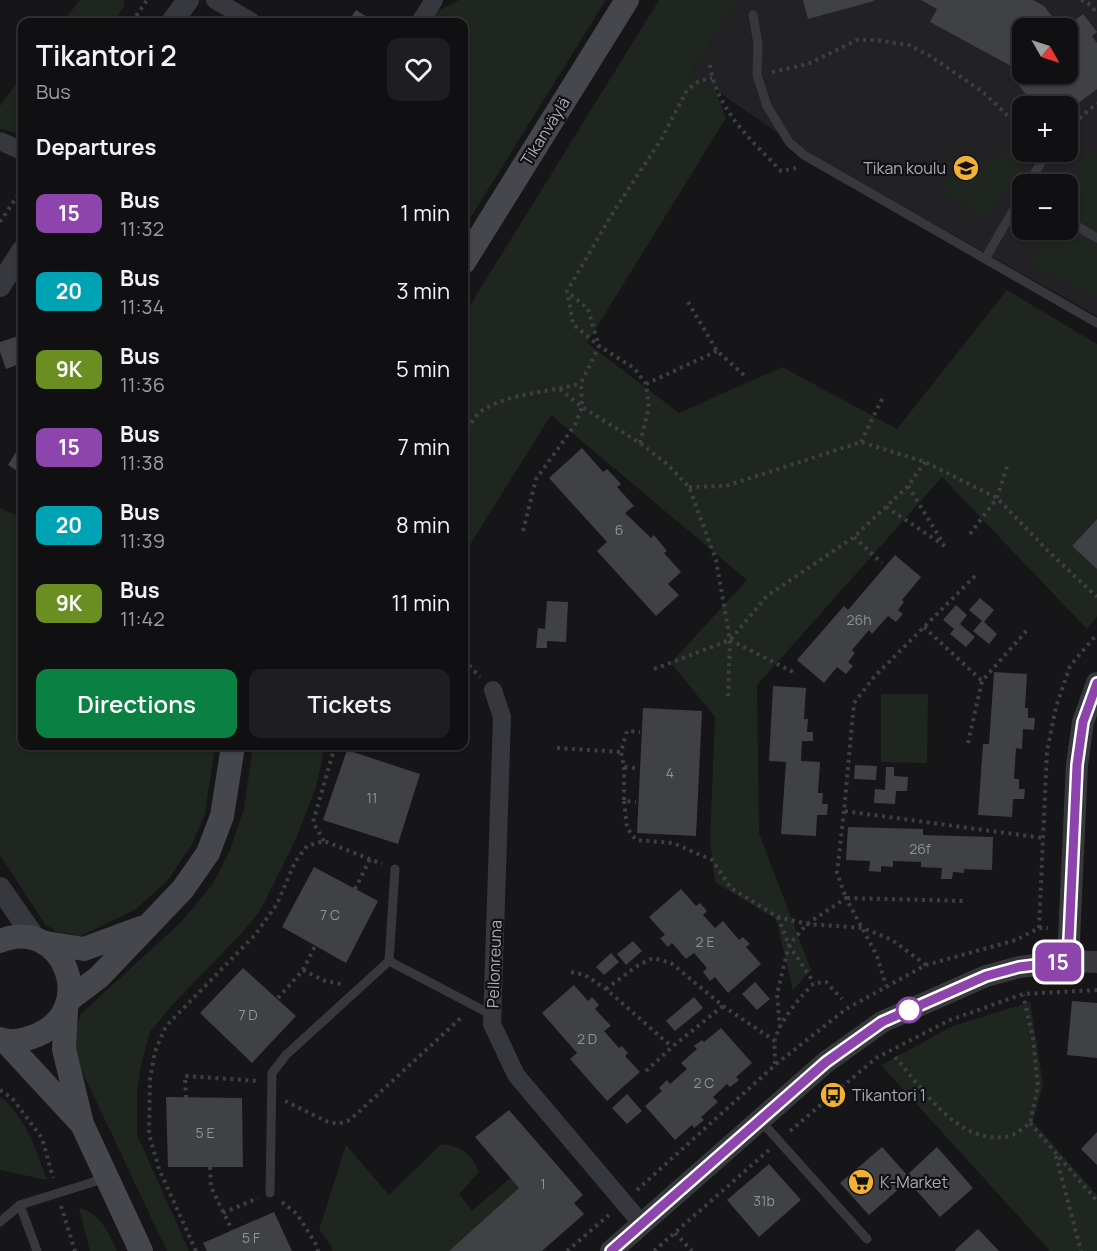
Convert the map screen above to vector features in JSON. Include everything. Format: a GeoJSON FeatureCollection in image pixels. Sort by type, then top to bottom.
{"type":"FeatureCollection","features":[{"type":"Feature","properties":{"kind":"main road","name":"Tikanväylä"},"geometry":{"type":"LineString","coordinates":[[468,256],[627,0]]}},
{"type":"Feature","properties":{"kind":"main road"},"geometry":{"type":"LineString","coordinates":[[2,1040],[29,1038],[47,1029],[68,1004],[99,977],[183,889],[208,853],[222,816],[232,750]]}},
{"type":"Feature","properties":{"kind":"main road"},"geometry":{"type":"LineString","coordinates":[[0,941],[17,937],[84,949],[146,926]]}},
{"type":"Feature","properties":{"kind":"main road"},"geometry":{"type":"LineString","coordinates":[[40,940],[62,962],[69,977],[64,1049],[82,1124],[141,1251]]}},
{"type":"Feature","properties":{"kind":"main road"},"geometry":{"type":"LineString","coordinates":[[2,1040],[82,1124]]}},
{"type":"Feature","properties":{"kind":"street"},"geometry":{"type":"LineString","coordinates":[[175,18],[188,0]]}},
{"type":"Feature","properties":{"kind":"street"},"geometry":{"type":"LineString","coordinates":[[216,0],[245,18]]}},
{"type":"Feature","properties":{"kind":"street"},"geometry":{"type":"LineString","coordinates":[[423,18],[435,0]]}},
{"type":"Feature","properties":{"kind":"street"},"geometry":{"type":"LineString","coordinates":[[0,141],[18,149]]}},
{"type":"Feature","properties":{"kind":"street"},"geometry":{"type":"LineString","coordinates":[[0,286],[18,257]]}},
{"type":"Feature","properties":{"kind":"street"},"geometry":{"type":"LineString","coordinates":[[1068,961],[1077,765],[1083,722],[1097,683]]}},
{"type":"Feature","properties":{"kind":"street","name":"Pellonreuna"},"geometry":{"type":"LineString","coordinates":[[493,690],[502,717],[492,1024],[516,1075],[642,1224]]}},
{"type":"Feature","properties":{"kind":"street"},"geometry":{"type":"LineString","coordinates":[[0,888],[40,940]]}},
{"type":"Feature","properties":{"kind":"street"},"geometry":{"type":"LineString","coordinates":[[611,1251],[826,1062],[882,1022],[986,976],[1019,967],[1068,961],[1097,962]]}},
{"type":"Feature","properties":{"kind":"lane"},"geometry":{"type":"LineString","coordinates":[[753,15],[758,44],[756,75],[767,106],[789,142],[804,154],[1097,323]]}},
{"type":"Feature","properties":{"kind":"lane"},"geometry":{"type":"LineString","coordinates":[[985,259],[1012,214]]}},
{"type":"Feature","properties":{"kind":"lane"},"geometry":{"type":"LineString","coordinates":[[1078,227],[1097,238]]}},
{"type":"Feature","properties":{"kind":"lane"},"geometry":{"type":"LineString","coordinates":[[270,1193],[272,1073],[286,1055],[389,961],[395,869]]}},
{"type":"Feature","properties":{"kind":"lane"},"geometry":{"type":"LineString","coordinates":[[389,961],[492,1014]]}},
{"type":"Feature","properties":{"kind":"lane"},"geometry":{"type":"LineString","coordinates":[[760,1120],[867,1239]]}},
{"type":"Feature","properties":{"kind":"lane"},"geometry":{"type":"LineString","coordinates":[[0,1222],[20,1205],[58,1195],[106,1178]]}},
{"type":"Feature","properties":{"kind":"lane"},"geometry":{"type":"LineString","coordinates":[[20,1205],[37,1251]]}},
{"type":"Feature","properties":{"kind":"path"},"geometry":{"type":"LineString","coordinates":[[135,18],[147,0]]}},
{"type":"Feature","properties":{"kind":"path"},"geometry":{"type":"LineString","coordinates":[[1081,0],[1088,3],[1097,13]]}},
{"type":"Feature","properties":{"kind":"path"},"geometry":{"type":"LineString","coordinates":[[756,75],[808,64],[857,40],[909,45],[930,56],[983,92],[1012,121]]}},
{"type":"Feature","properties":{"kind":"path"},"geometry":{"type":"LineString","coordinates":[[640,443],[649,407],[646,384],[634,368],[598,346],[573,324],[567,291],[614,211],[662,138],[687,90],[699,81],[712,78],[710,65]]}},
{"type":"Feature","properties":{"kind":"path"},"geometry":{"type":"LineString","coordinates":[[1078,119],[1097,103]]}},
{"type":"Feature","properties":{"kind":"path"},"geometry":{"type":"LineString","coordinates":[[0,222],[18,195]]}},
{"type":"Feature","properties":{"kind":"path"},"geometry":{"type":"LineString","coordinates":[[523,531],[536,479],[575,425],[582,407],[581,383],[598,346],[588,309],[567,291]]}},
{"type":"Feature","properties":{"kind":"path"},"geometry":{"type":"LineString","coordinates":[[688,302],[717,351],[746,377]]}},
{"type":"Feature","properties":{"kind":"path"},"geometry":{"type":"LineString","coordinates":[[646,384],[717,351]]}},
{"type":"Feature","properties":{"kind":"path"},"geometry":{"type":"LineString","coordinates":[[468,430],[480,410],[510,398],[581,383]]}},
{"type":"Feature","properties":{"kind":"path"},"geometry":{"type":"LineString","coordinates":[[560,389],[582,407],[640,443],[667,464],[689,487],[716,560],[730,640],[728,697]]}},
{"type":"Feature","properties":{"kind":"path"},"geometry":{"type":"LineString","coordinates":[[861,442],[883,397]]}},
{"type":"Feature","properties":{"kind":"path"},"geometry":{"type":"LineString","coordinates":[[689,487],[726,486],[861,442],[925,462],[998,498],[1048,551],[1097,597]]}},
{"type":"Feature","properties":{"kind":"path"},"geometry":{"type":"LineString","coordinates":[[654,669],[730,640],[767,596],[855,537],[908,486],[925,462]]}},
{"type":"Feature","properties":{"kind":"path"},"geometry":{"type":"LineString","coordinates":[[970,534],[998,498],[1008,463]]}},
{"type":"Feature","properties":{"kind":"path"},"geometry":{"type":"LineString","coordinates":[[886,507],[945,546],[908,486]]}},
{"type":"Feature","properties":{"kind":"path"},"geometry":{"type":"LineString","coordinates":[[855,537],[882,563]]}},
{"type":"Feature","properties":{"kind":"path"},"geometry":{"type":"LineString","coordinates":[[886,986],[877,956],[846,898],[837,873],[854,703],[874,677],[975,576]]}},
{"type":"Feature","properties":{"kind":"path"},"geometry":{"type":"LineString","coordinates":[[924,627],[982,681]]}},
{"type":"Feature","properties":{"kind":"path"},"geometry":{"type":"LineString","coordinates":[[968,744],[982,681],[1029,628]]}},
{"type":"Feature","properties":{"kind":"path"},"geometry":{"type":"LineString","coordinates":[[730,640],[793,672]]}},
{"type":"Feature","properties":{"kind":"path"},"geometry":{"type":"LineString","coordinates":[[640,732],[627,731],[621,752],[624,767],[627,828],[636,840],[673,843],[712,860],[731,888],[778,917],[807,924],[863,928],[892,940],[926,965]]}},
{"type":"Feature","properties":{"kind":"path"},"geometry":{"type":"LineString","coordinates":[[558,748],[621,752]]}},
{"type":"Feature","properties":{"kind":"path"},"geometry":{"type":"LineString","coordinates":[[324,841],[313,822],[334,750]]}},
{"type":"Feature","properties":{"kind":"path"},"geometry":{"type":"LineString","coordinates":[[624,767],[635,768]]}},
{"type":"Feature","properties":{"kind":"path"},"geometry":{"type":"LineString","coordinates":[[624,801],[636,802]]}},
{"type":"Feature","properties":{"kind":"path"},"geometry":{"type":"LineString","coordinates":[[844,811],[1043,838]]}},
{"type":"Feature","properties":{"kind":"path"},"geometry":{"type":"LineString","coordinates":[[196,1251],[159,1169],[149,1134],[150,1078],[155,1051],[166,1026],[255,935],[277,904],[296,862],[307,846],[324,841],[395,869]]}},
{"type":"Feature","properties":{"kind":"path"},"geometry":{"type":"LineString","coordinates":[[356,889],[370,859]]}},
{"type":"Feature","properties":{"kind":"path"},"geometry":{"type":"LineString","coordinates":[[780,1028],[777,994],[789,945],[807,924],[846,898],[966,901]]}},
{"type":"Feature","properties":{"kind":"path"},"geometry":{"type":"LineString","coordinates":[[778,917],[789,945],[814,983]]}},
{"type":"Feature","properties":{"kind":"path"},"geometry":{"type":"LineString","coordinates":[[278,998],[303,970],[315,946]]}},
{"type":"Feature","properties":{"kind":"path"},"geometry":{"type":"LineString","coordinates":[[606,989],[637,966],[653,958],[671,963],[723,1006],[775,1041]]}},
{"type":"Feature","properties":{"kind":"path"},"geometry":{"type":"LineString","coordinates":[[303,970],[325,981],[360,987]]}},
{"type":"Feature","properties":{"kind":"path"},"geometry":{"type":"LineString","coordinates":[[571,972],[585,975],[606,989],[672,1047]]}},
{"type":"Feature","properties":{"kind":"path"},"geometry":{"type":"LineString","coordinates":[[775,1065],[775,1041],[780,1028],[804,993],[814,983],[826,982],[842,999]]}},
{"type":"Feature","properties":{"kind":"path"},"geometry":{"type":"LineString","coordinates":[[654,1251],[876,1058],[950,1020],[1023,994],[1097,990]]}},
{"type":"Feature","properties":{"kind":"path"},"geometry":{"type":"LineString","coordinates":[[895,1057],[949,1119],[980,1136],[1008,1137],[1030,1123],[1038,1086],[1033,1038],[1023,994]]}},
{"type":"Feature","properties":{"kind":"path"},"geometry":{"type":"LineString","coordinates":[[272,1095],[326,1121],[338,1124],[350,1120],[475,1006]]}},
{"type":"Feature","properties":{"kind":"path"},"geometry":{"type":"LineString","coordinates":[[646,1071],[723,1006]]}},
{"type":"Feature","properties":{"kind":"path"},"geometry":{"type":"LineString","coordinates":[[186,1098],[185,1076],[272,1082]]}},
{"type":"Feature","properties":{"kind":"path"},"geometry":{"type":"LineString","coordinates":[[0,1090],[12,1098],[42,1138],[75,1251]]}},
{"type":"Feature","properties":{"kind":"path"},"geometry":{"type":"LineString","coordinates":[[1030,1123],[1097,1201]]}},
{"type":"Feature","properties":{"kind":"path"},"geometry":{"type":"LineString","coordinates":[[1056,1153],[1081,1251]]}},
{"type":"Feature","properties":{"kind":"path"},"geometry":{"type":"LineString","coordinates":[[210,1167],[211,1187],[231,1230]]}},
{"type":"Feature","properties":{"kind":"path"},"geometry":{"type":"LineString","coordinates":[[223,1212],[270,1193],[297,1214],[318,1251]]}},
{"type":"Feature","properties":{"kind":"path"},"geometry":{"type":"LineString","coordinates":[[675,1233],[692,1251]]}},
{"type":"Feature","properties":{"kind":"shaded area"},"geometry":{"type":"Polygon","coordinates":[[[80,0],[124,0],[124,6],[116,18],[66,18],[80,0]]]}},
{"type":"Feature","properties":{"kind":"shaded area"},"geometry":{"type":"Polygon","coordinates":[[[459,0],[606,0],[468,222],[468,18],[432,18],[437,11],[459,0]]]}},
{"type":"Feature","properties":{"kind":"shaded area"},"geometry":{"type":"Polygon","coordinates":[[[659,0],[733,0],[733,7],[691,73],[715,89],[726,118],[587,343],[679,413],[782,367],[897,429],[1007,290],[1097,344],[1097,519],[1072,546],[1097,569],[1097,616],[1087,629],[942,477],[757,685],[759,833],[811,970],[793,990],[776,919],[715,882],[710,841],[715,717],[671,663],[747,580],[551,415],[468,548],[468,309],[659,0]]]}},
{"type":"Feature","properties":{"kind":"shaded area","name":"Tikan koulu"},"geometry":{"type":"Polygon","coordinates":[[[733,0],[1097,0],[1097,316],[806,152],[691,73],[733,7],[733,0]]]}},
{"type":"Feature","properties":{"kind":"shaded area"},"geometry":{"type":"Polygon","coordinates":[[[18,81],[18,133],[0,129],[0,106],[18,81]]]}},
{"type":"Feature","properties":{"kind":"shaded area"},"geometry":{"type":"Polygon","coordinates":[[[1012,150],[1012,162],[1024,162],[1016,174],[1012,174],[1012,180],[988,218],[944,192],[945,179],[981,166],[1012,150]]]}},
{"type":"Feature","properties":{"kind":"shaded area"},"geometry":{"type":"Polygon","coordinates":[[[1085,150],[1097,156],[1097,297],[1030,264],[1041,240],[1078,240],[1078,174],[1073,174],[1085,150]]]}},
{"type":"Feature","properties":{"kind":"shaded area"},"geometry":{"type":"Polygon","coordinates":[[[0,508],[18,516],[18,750],[214,750],[205,814],[192,844],[168,880],[136,909],[81,936],[57,932],[45,924],[0,855],[0,508]]]}},
{"type":"Feature","properties":{"kind":"shaded area"},"geometry":{"type":"Polygon","coordinates":[[[881,694],[928,694],[927,763],[881,762],[881,694]]]}},
{"type":"Feature","properties":{"kind":"shaded area"},"geometry":{"type":"Polygon","coordinates":[[[252,750],[324,750],[316,787],[296,839],[260,911],[150,1032],[137,1092],[137,1135],[189,1251],[167,1251],[71,1048],[80,1015],[182,921],[212,885],[230,850],[244,809],[252,750]]]}},
{"type":"Feature","properties":{"kind":"shaded area"},"geometry":{"type":"Polygon","coordinates":[[[1030,1002],[1043,1084],[1033,1122],[1097,1195],[1097,1251],[1050,1251],[881,1065],[953,1026],[1030,1002]]]}},
{"type":"Feature","properties":{"kind":"shaded area"},"geometry":{"type":"Polygon","coordinates":[[[0,1097],[23,1124],[47,1180],[0,1170],[0,1097]]]}},
{"type":"Feature","properties":{"kind":"shaded area"},"geometry":{"type":"Polygon","coordinates":[[[441,1144],[455,1147],[469,1155],[479,1172],[459,1194],[472,1211],[510,1178],[519,1188],[449,1251],[332,1251],[319,1230],[346,1145],[389,1195],[441,1144]]]}},
{"type":"Feature","properties":{"kind":"shaded area"},"geometry":{"type":"Polygon","coordinates":[[[79,1208],[93,1214],[98,1219],[107,1230],[117,1251],[90,1251],[79,1208]]]}},
{"type":"Feature","properties":{"kind":"building"},"geometry":{"type":"Polygon","coordinates":[[[803,0],[874,0],[874,1],[808,19],[803,0]]]}},
{"type":"Feature","properties":{"kind":"building"},"geometry":{"type":"Polygon","coordinates":[[[921,0],[1033,0],[1044,6],[1053,18],[1012,18],[1011,66],[930,22],[937,9],[921,0]]]}},
{"type":"Feature","properties":{"kind":"building"},"geometry":{"type":"Polygon","coordinates":[[[356,10],[369,18],[351,18],[356,10]]]}},
{"type":"Feature","properties":{"kind":"building"},"geometry":{"type":"Polygon","coordinates":[[[1083,14],[1097,32],[1092,36],[1097,43],[1097,89],[1078,103],[1078,96],[1027,96],[1018,84],[1078,84],[1078,18],[1083,14]]]}},
{"type":"Feature","properties":{"kind":"building"},"geometry":{"type":"Polygon","coordinates":[[[18,336],[18,364],[6,369],[0,352],[0,342],[18,336]]]}},
{"type":"Feature","properties":{"kind":"building"},"geometry":{"type":"Polygon","coordinates":[[[582,448],[603,472],[607,469],[621,484],[617,487],[634,506],[625,513],[651,538],[654,535],[667,551],[664,553],[681,572],[668,584],[679,595],[656,616],[597,551],[607,542],[549,478],[582,448]]]}},
{"type":"Feature","properties":{"kind":"building"},"geometry":{"type":"Polygon","coordinates":[[[18,449],[18,471],[8,465],[18,449]]]}},
{"type":"Feature","properties":{"kind":"building"},"geometry":{"type":"Polygon","coordinates":[[[1097,519],[1097,569],[1072,546],[1097,519]]]}},
{"type":"Feature","properties":{"kind":"building"},"geometry":{"type":"Polygon","coordinates":[[[895,555],[921,577],[902,600],[904,602],[898,610],[903,614],[896,622],[888,616],[872,634],[869,630],[852,650],[855,653],[848,662],[853,666],[846,674],[837,667],[824,683],[797,660],[844,606],[848,610],[895,555]]]}},
{"type":"Feature","properties":{"kind":"building"},"geometry":{"type":"Polygon","coordinates":[[[980,598],[994,610],[984,622],[997,634],[989,644],[973,631],[982,621],[969,610],[980,598]]]}},
{"type":"Feature","properties":{"kind":"building"},"geometry":{"type":"Polygon","coordinates":[[[547,601],[568,602],[566,642],[547,641],[547,648],[536,648],[538,628],[545,629],[547,601]]]}},
{"type":"Feature","properties":{"kind":"building"},"geometry":{"type":"Polygon","coordinates":[[[956,605],[967,615],[960,624],[975,637],[966,647],[950,634],[954,629],[943,620],[956,605]]]}},
{"type":"Feature","properties":{"kind":"building"},"geometry":{"type":"Polygon","coordinates":[[[994,672],[1027,674],[1025,708],[1028,708],[1028,718],[1035,718],[1034,730],[1023,729],[1022,749],[1016,748],[1014,779],[1019,779],[1019,789],[1025,789],[1024,799],[1013,799],[1012,817],[978,815],[983,744],[989,744],[994,672]]]}},
{"type":"Feature","properties":{"kind":"building"},"geometry":{"type":"Polygon","coordinates":[[[773,686],[806,688],[804,719],[808,719],[807,732],[813,732],[813,741],[802,741],[801,761],[820,762],[818,793],[823,793],[822,804],[828,804],[827,815],[817,815],[816,836],[781,834],[786,762],[769,761],[773,686]]]}},
{"type":"Feature","properties":{"kind":"building"},"geometry":{"type":"Polygon","coordinates":[[[643,708],[702,711],[696,836],[637,833],[643,708]]]}},
{"type":"Feature","properties":{"kind":"building"},"geometry":{"type":"Polygon","coordinates":[[[347,750],[420,774],[398,844],[323,820],[347,750]]]}},
{"type":"Feature","properties":{"kind":"building"},"geometry":{"type":"Polygon","coordinates":[[[855,765],[877,766],[876,780],[854,779],[855,765]]]}},
{"type":"Feature","properties":{"kind":"building"},"geometry":{"type":"Polygon","coordinates":[[[886,767],[894,767],[894,776],[908,777],[907,791],[896,791],[895,804],[874,803],[875,789],[885,790],[886,767]]]}},
{"type":"Feature","properties":{"kind":"building"},"geometry":{"type":"Polygon","coordinates":[[[848,827],[923,829],[923,835],[993,837],[992,870],[964,869],[964,873],[953,872],[952,879],[941,879],[942,868],[921,867],[921,862],[893,861],[893,867],[881,866],[881,872],[869,871],[870,861],[846,860],[848,827]]]}},
{"type":"Feature","properties":{"kind":"building"},"geometry":{"type":"Polygon","coordinates":[[[314,867],[378,901],[346,963],[282,927],[314,867]]]}},
{"type":"Feature","properties":{"kind":"building"},"geometry":{"type":"Polygon","coordinates":[[[681,889],[696,906],[700,903],[707,911],[703,915],[715,928],[723,921],[739,940],[743,937],[750,944],[746,947],[761,964],[728,993],[715,977],[710,981],[703,972],[707,968],[694,953],[686,959],[672,943],[668,947],[660,938],[665,935],[649,917],[681,889]]]}},
{"type":"Feature","properties":{"kind":"building"},"geometry":{"type":"Polygon","coordinates":[[[633,941],[642,951],[626,965],[617,954],[633,941]]]}},
{"type":"Feature","properties":{"kind":"building"},"geometry":{"type":"Polygon","coordinates":[[[611,953],[619,962],[604,975],[596,967],[611,953]]]}},
{"type":"Feature","properties":{"kind":"building"},"geometry":{"type":"Polygon","coordinates":[[[243,968],[296,1016],[252,1063],[200,1013],[243,968]]]}},
{"type":"Feature","properties":{"kind":"building"},"geometry":{"type":"Polygon","coordinates":[[[755,982],[770,999],[757,1010],[742,994],[755,982]]]}},
{"type":"Feature","properties":{"kind":"building"},"geometry":{"type":"Polygon","coordinates":[[[574,985],[588,1001],[592,997],[599,1005],[595,1009],[611,1026],[604,1031],[619,1048],[622,1046],[628,1053],[625,1056],[640,1072],[607,1101],[570,1059],[577,1053],[542,1013],[574,985]]]}},
{"type":"Feature","properties":{"kind":"building"},"geometry":{"type":"Polygon","coordinates":[[[694,997],[703,1008],[675,1031],[666,1021],[694,997]]]}},
{"type":"Feature","properties":{"kind":"building"},"geometry":{"type":"Polygon","coordinates":[[[1072,1001],[1097,1003],[1097,1058],[1067,1055],[1072,1001]]]}},
{"type":"Feature","properties":{"kind":"building"},"geometry":{"type":"Polygon","coordinates":[[[721,1028],[752,1063],[736,1077],[739,1080],[730,1087],[727,1084],[713,1097],[718,1102],[701,1117],[704,1120],[694,1128],[692,1125],[675,1140],[645,1106],[662,1091],[659,1088],[667,1080],[670,1084],[687,1069],[681,1063],[697,1049],[694,1046],[702,1040],[704,1042],[721,1028]]]}},
{"type":"Feature","properties":{"kind":"building"},"geometry":{"type":"Polygon","coordinates":[[[627,1094],[642,1111],[627,1124],[612,1108],[627,1094]]]}},
{"type":"Feature","properties":{"kind":"building"},"geometry":{"type":"Polygon","coordinates":[[[166,1097],[242,1098],[243,1167],[168,1167],[166,1097]]]}},
{"type":"Feature","properties":{"kind":"building"},"geometry":{"type":"Polygon","coordinates":[[[509,1110],[583,1195],[574,1203],[584,1214],[542,1251],[449,1251],[519,1188],[475,1137],[509,1110]]]}},
{"type":"Feature","properties":{"kind":"building"},"geometry":{"type":"Polygon","coordinates":[[[1097,1132],[1097,1165],[1081,1149],[1097,1132]]]}},
{"type":"Feature","properties":{"kind":"building"},"geometry":{"type":"Polygon","coordinates":[[[882,1147],[907,1175],[937,1147],[973,1188],[940,1217],[908,1181],[869,1215],[840,1183],[882,1147]]]}},
{"type":"Feature","properties":{"kind":"building"},"geometry":{"type":"Polygon","coordinates":[[[769,1164],[801,1200],[759,1237],[727,1200],[769,1164]]]}},
{"type":"Feature","properties":{"kind":"building"},"geometry":{"type":"Polygon","coordinates":[[[274,1212],[292,1251],[207,1251],[203,1243],[274,1212]]]}},
{"type":"Feature","properties":{"kind":"building"},"geometry":{"type":"Polygon","coordinates":[[[978,1229],[999,1251],[955,1250],[978,1229]]]}},
{"type":"Feature","properties":{"kind":"bus line","name":"15"},"geometry":{"type":"LineString","coordinates":[[611,1251],[826,1062],[882,1022],[986,976],[1019,967],[1068,961],[1077,765],[1083,722],[1097,683]]}},
{"type":"Feature","properties":{"kind":"place","name":"Tikan koulu"},"geometry":{"type":"Point","coordinates":[966,168]}},
{"type":"Feature","properties":{"kind":"place","name":"Tikantori 1"},"geometry":{"type":"Point","coordinates":[833,1095]}},
{"type":"Feature","properties":{"kind":"place","name":"K-Market"},"geometry":{"type":"Point","coordinates":[861,1182]}}]}
